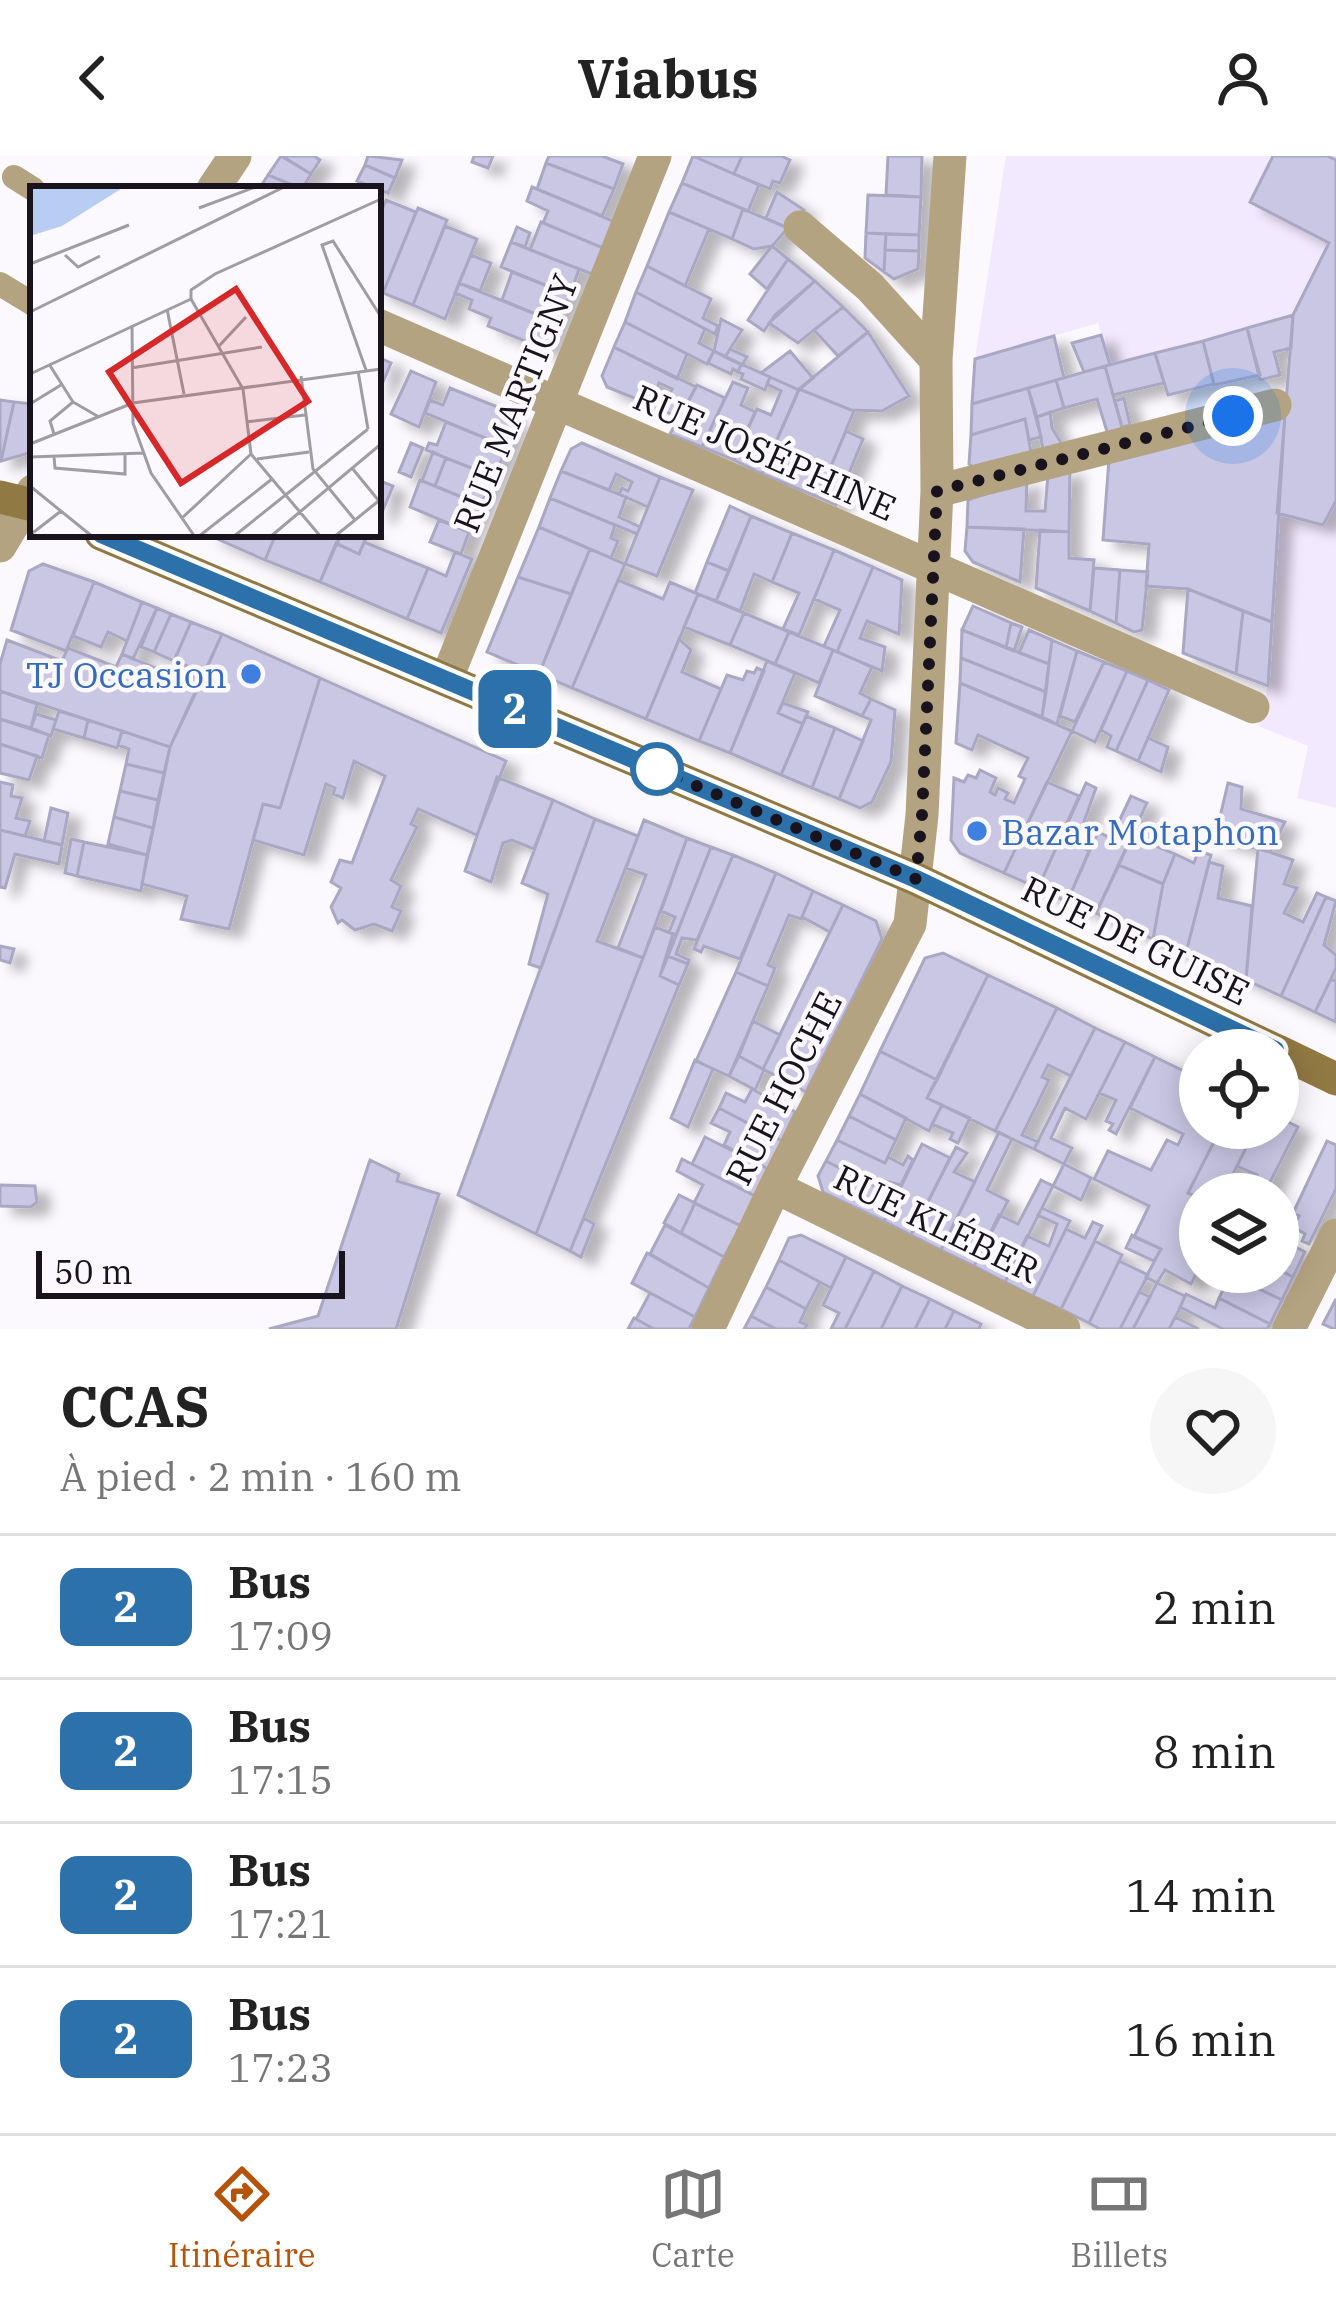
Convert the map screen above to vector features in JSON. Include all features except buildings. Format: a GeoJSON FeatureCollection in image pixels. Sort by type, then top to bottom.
{"type":"FeatureCollection","features":[{"type":"Feature","properties":{"kind":"main road","name":"RUE DE GUISE"},"geometry":{"type":"LineString","coordinates":[[108,537],[916,879],[1231,1029]]}},
{"type":"Feature","properties":{"kind":"main road","name":"RUE DE GUISE"},"geometry":{"type":"LineString","coordinates":[[1299,1061],[1336,1079]]}},
{"type":"Feature","properties":{"kind":"street"},"geometry":{"type":"LineString","coordinates":[[215,186],[235,156]]}},
{"type":"Feature","properties":{"kind":"street","name":"RUE MARTIGNY"},"geometry":{"type":"LineString","coordinates":[[447,678],[655,156]]}},
{"type":"Feature","properties":{"kind":"street","name":"RUE HOCHE"},"geometry":{"type":"LineString","coordinates":[[708,1329],[775,1186],[910,924],[922,815],[937,491],[936,360],[950,156]]}},
{"type":"Feature","properties":{"kind":"street"},"geometry":{"type":"LineString","coordinates":[[800,227],[869,286],[936,360]]}},
{"type":"Feature","properties":{"kind":"street","name":"RUE JOSÉPHINE"},"geometry":{"type":"LineString","coordinates":[[381,326],[1253,707]]}},
{"type":"Feature","properties":{"kind":"street"},"geometry":{"type":"LineString","coordinates":[[937,491],[1275,405]]}},
{"type":"Feature","properties":{"kind":"street"},"geometry":{"type":"LineString","coordinates":[[0,546],[23,499]]}},
{"type":"Feature","properties":{"kind":"street","name":"RUE KLÉBER"},"geometry":{"type":"LineString","coordinates":[[775,1186],[1064,1329]]}},
{"type":"Feature","properties":{"kind":"street"},"geometry":{"type":"LineString","coordinates":[[1289,1329],[1336,1235]]}},
{"type":"Feature","properties":{"kind":"lane"},"geometry":{"type":"LineString","coordinates":[[0,284],[30,302]]}},
{"type":"Feature","properties":{"kind":"shaded area"},"geometry":{"type":"Polygon","coordinates":[[[1006,156],[1336,156],[1336,808],[1297,798],[1308,746],[1258,726],[1268,685],[1293,315],[1110,365],[1098,323],[975,359],[1006,156]]]}},
{"type":"Feature","properties":{"kind":"bus line","name":"2"},"geometry":{"type":"LineString","coordinates":[[108,537],[916,879],[1231,1029]]}},
{"type":"Feature","properties":{"kind":"place","name":"TJ Occasion"},"geometry":{"type":"Point","coordinates":[251,674]}},
{"type":"Feature","properties":{"kind":"place","name":"Bazar Motaphon"},"geometry":{"type":"Point","coordinates":[977,831]}},
{"type":"Feature","properties":{"kind":"route"},"geometry":{"type":"LineString","coordinates":[[657,769],[916,879],[937,491],[1233,416]]}}]}
